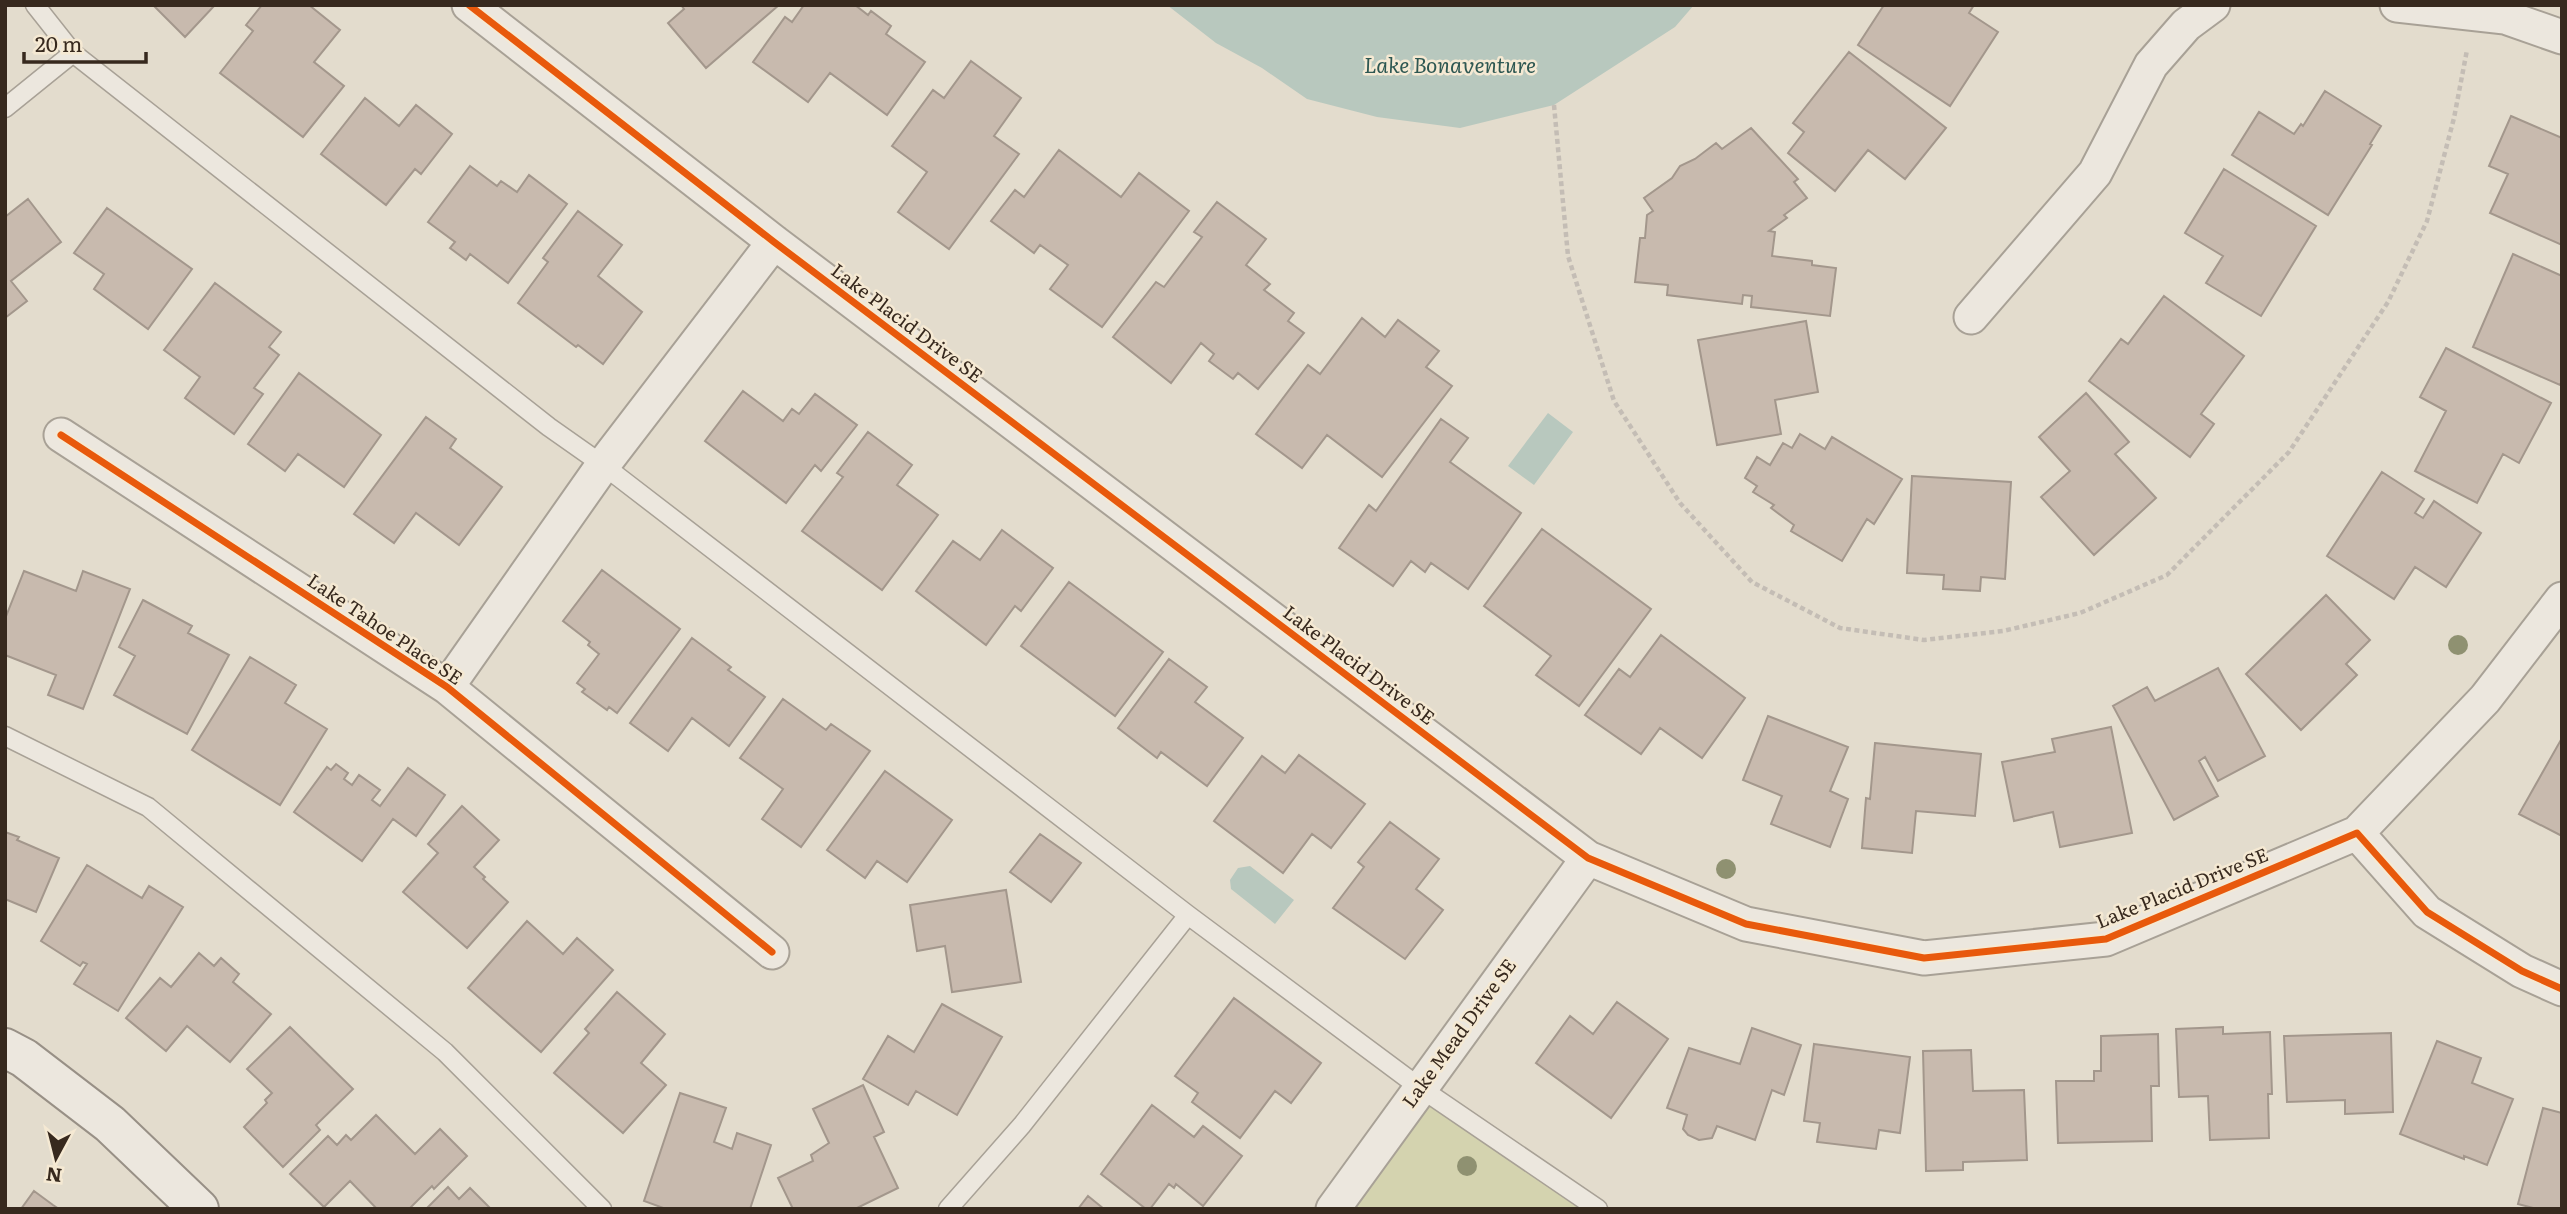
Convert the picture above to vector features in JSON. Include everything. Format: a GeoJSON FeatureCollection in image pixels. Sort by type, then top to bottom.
{"type":"FeatureCollection","features":[{"type":"Feature","properties":{"kind":"street","name":"Lake Placid Drive SE"},"geometry":{"type":"LineString","coordinates":[[469,5],[774,242],[1588,858],[1746,924],[1924,958],[2106,939],[2357,833],[2485,699],[2562,599]]}},
{"type":"Feature","properties":{"kind":"street"},"geometry":{"type":"LineString","coordinates":[[1971,317],[2095,173],[2151,65],[2186,25],[2213,5]]}},
{"type":"Feature","properties":{"kind":"street"},"geometry":{"type":"LineString","coordinates":[[2397,5],[2505,17],[2562,37]]}},
{"type":"Feature","properties":{"kind":"street","name":"Lake Tahoe Place SE"},"geometry":{"type":"LineString","coordinates":[[447,687],[603,465],[774,242]]}},
{"type":"Feature","properties":{"kind":"street","name":"Lake Tahoe Place SE"},"geometry":{"type":"LineString","coordinates":[[61,435],[447,687],[772,952]]}},
{"type":"Feature","properties":{"kind":"street"},"geometry":{"type":"LineString","coordinates":[[2357,833],[2427,912],[2522,971],[2562,989]]}},
{"type":"Feature","properties":{"kind":"street","name":"Lake Mead Drive SE"},"geometry":{"type":"LineString","coordinates":[[1333,1209],[1419,1087],[1588,858]]}},
{"type":"Feature","properties":{"kind":"street"},"geometry":{"type":"LineString","coordinates":[[5,1048],[24,1058],[110,1124],[199,1209]]}},
{"type":"Feature","properties":{"kind":"lane"},"geometry":{"type":"LineString","coordinates":[[35,5],[73,53],[538,418],[603,465],[1188,915],[1419,1087],[1598,1209]]}},
{"type":"Feature","properties":{"kind":"lane"},"geometry":{"type":"LineString","coordinates":[[5,108],[73,53]]}},
{"type":"Feature","properties":{"kind":"lane"},"geometry":{"type":"LineString","coordinates":[[5,736],[148,807],[445,1052],[602,1209]]}},
{"type":"Feature","properties":{"kind":"lane"},"geometry":{"type":"LineString","coordinates":[[948,1209],[1022,1125],[1188,915]]}},
{"type":"Feature","properties":{"kind":"path"},"geometry":{"type":"LineString","coordinates":[[1554,105],[1568,256],[1614,401],[1679,503],[1752,582],[1840,628],[1924,640],[2003,631],[2080,613],[2167,575],[2288,452],[2388,302],[2427,221],[2454,118],[2473,13]]}},
{"type":"Feature","properties":{"kind":"green space"},"geometry":{"type":"Polygon","coordinates":[[[1419,1087],[1598,1209],[1333,1209],[1419,1087]]]}},
{"type":"Feature","properties":{"kind":"water","name":"Lake Bonaventure"},"geometry":{"type":"Polygon","coordinates":[[[1167,5],[1694,5],[1675,27],[1554,105],[1460,128],[1377,117],[1307,99],[1262,68],[1216,43],[1167,5]]]}},
{"type":"Feature","properties":{"kind":"water"},"geometry":{"type":"Polygon","coordinates":[[[1548,413],[1573,432],[1534,485],[1508,466],[1548,413]]]}},
{"type":"Feature","properties":{"kind":"water"},"geometry":{"type":"Polygon","coordinates":[[[1250,866],[1294,900],[1275,924],[1231,889],[1230,880],[1238,868],[1250,866]]]}},
{"type":"Feature","properties":{"kind":"building"},"geometry":{"type":"Polygon","coordinates":[[[153,5],[215,5],[185,37],[153,5]]]}},
{"type":"Feature","properties":{"kind":"building"},"geometry":{"type":"Polygon","coordinates":[[[262,5],[309,5],[340,30],[314,62],[344,86],[303,137],[220,73],[253,31],[246,25],[262,5]]]}},
{"type":"Feature","properties":{"kind":"building"},"geometry":{"type":"Polygon","coordinates":[[[681,5],[779,5],[706,68],[668,23],[684,9],[681,5]]]}},
{"type":"Feature","properties":{"kind":"building"},"geometry":{"type":"Polygon","coordinates":[[[804,5],[855,5],[868,15],[871,11],[891,26],[886,34],[925,62],[887,115],[830,73],[808,102],[753,62],[785,17],[792,22],[804,5]]]}},
{"type":"Feature","properties":{"kind":"building"},"geometry":{"type":"Polygon","coordinates":[[[1884,5],[1974,5],[1969,13],[1998,32],[1950,106],[1858,45],[1884,5]]]}},
{"type":"Feature","properties":{"kind":"building"},"geometry":{"type":"Polygon","coordinates":[[[1849,52],[1946,128],[1905,179],[1868,150],[1835,191],[1788,153],[1804,132],[1793,123],[1849,52]]]}},
{"type":"Feature","properties":{"kind":"building"},"geometry":{"type":"Polygon","coordinates":[[[971,61],[1021,98],[994,136],[1019,154],[949,249],[898,212],[927,172],[892,146],[933,90],[944,98],[971,61]]]}},
{"type":"Feature","properties":{"kind":"building"},"geometry":{"type":"Polygon","coordinates":[[[2325,91],[2381,126],[2328,215],[2232,155],[2259,112],[2294,134],[2301,124],[2303,126],[2325,91]]]}},
{"type":"Feature","properties":{"kind":"building"},"geometry":{"type":"Polygon","coordinates":[[[365,98],[399,126],[416,105],[452,134],[421,174],[415,169],[386,205],[321,154],[365,98]]]}},
{"type":"Feature","properties":{"kind":"building"},"geometry":{"type":"Polygon","coordinates":[[[2511,116],[2562,138],[2562,245],[2490,213],[2508,174],[2489,166],[2511,116]]]}},
{"type":"Feature","properties":{"kind":"building"},"geometry":{"type":"Polygon","coordinates":[[[1751,128],[1798,179],[1794,182],[1807,198],[1784,215],[1787,218],[1769,231],[1775,232],[1772,256],[1812,261],[1812,265],[1836,268],[1830,316],[1751,307],[1752,296],[1743,295],[1742,304],[1667,295],[1668,285],[1635,282],[1640,238],[1645,238],[1647,215],[1653,211],[1644,198],[1672,178],[1680,166],[1695,159],[1716,143],[1722,149],[1751,128]]]}},
{"type":"Feature","properties":{"kind":"building"},"geometry":{"type":"Polygon","coordinates":[[[1059,150],[1121,197],[1139,173],[1189,211],[1102,327],[1050,289],[1068,265],[1040,245],[1034,253],[991,221],[1015,190],[1024,197],[1059,150]]]}},
{"type":"Feature","properties":{"kind":"building"},"geometry":{"type":"Polygon","coordinates":[[[470,166],[497,186],[501,181],[517,192],[529,175],[567,204],[508,283],[470,254],[466,260],[450,248],[455,242],[428,222],[470,166]]]}},
{"type":"Feature","properties":{"kind":"building"},"geometry":{"type":"Polygon","coordinates":[[[2224,169],[2316,226],[2261,316],[2206,283],[2223,256],[2185,233],[2224,169]]]}},
{"type":"Feature","properties":{"kind":"building"},"geometry":{"type":"Polygon","coordinates":[[[28,199],[61,242],[11,281],[27,301],[5,318],[5,217],[28,199]]]}},
{"type":"Feature","properties":{"kind":"building"},"geometry":{"type":"Polygon","coordinates":[[[1217,202],[1266,239],[1246,265],[1270,284],[1264,290],[1294,313],[1288,321],[1304,333],[1258,389],[1238,373],[1233,379],[1209,361],[1214,354],[1201,343],[1171,383],[1113,337],[1156,282],[1164,287],[1202,237],[1194,232],[1217,202]]]}},
{"type":"Feature","properties":{"kind":"building"},"geometry":{"type":"Polygon","coordinates":[[[107,208],[192,269],[148,329],[94,289],[104,274],[74,253],[107,208]]]}},
{"type":"Feature","properties":{"kind":"building"},"geometry":{"type":"Polygon","coordinates":[[[578,211],[622,245],[598,276],[642,312],[603,364],[518,303],[548,262],[543,258],[578,211]]]}},
{"type":"Feature","properties":{"kind":"building"},"geometry":{"type":"Polygon","coordinates":[[[2513,254],[2562,276],[2560,385],[2473,347],[2513,254]]]}},
{"type":"Feature","properties":{"kind":"building"},"geometry":{"type":"Polygon","coordinates":[[[215,283],[281,332],[269,347],[279,355],[254,388],[263,394],[234,434],[185,398],[200,377],[164,350],[215,283]]]}},
{"type":"Feature","properties":{"kind":"building"},"geometry":{"type":"Polygon","coordinates":[[[2164,296],[2244,356],[2201,414],[2214,424],[2190,457],[2089,381],[2121,339],[2128,344],[2164,296]]]}},
{"type":"Feature","properties":{"kind":"building"},"geometry":{"type":"Polygon","coordinates":[[[1362,318],[1385,337],[1398,320],[1439,351],[1426,367],[1452,386],[1382,477],[1327,435],[1302,468],[1256,434],[1308,365],[1320,374],[1362,318]]]}},
{"type":"Feature","properties":{"kind":"building"},"geometry":{"type":"Polygon","coordinates":[[[1806,321],[1818,392],[1775,400],[1781,434],[1717,445],[1698,340],[1806,321]]]}},
{"type":"Feature","properties":{"kind":"building"},"geometry":{"type":"Polygon","coordinates":[[[2446,348],[2551,403],[2519,463],[2503,454],[2477,503],[2415,471],[2446,411],[2420,397],[2446,348]]]}},
{"type":"Feature","properties":{"kind":"building"},"geometry":{"type":"Polygon","coordinates":[[[299,373],[381,435],[344,487],[298,454],[285,471],[248,444],[299,373]]]}},
{"type":"Feature","properties":{"kind":"building"},"geometry":{"type":"Polygon","coordinates":[[[743,391],[783,421],[792,409],[799,414],[815,394],[857,425],[821,471],[815,465],[786,503],[705,441],[743,391]]]}},
{"type":"Feature","properties":{"kind":"building"},"geometry":{"type":"Polygon","coordinates":[[[2086,393],[2129,442],[2115,454],[2156,498],[2094,555],[2041,497],[2070,471],[2039,437],[2086,393]]]}},
{"type":"Feature","properties":{"kind":"building"},"geometry":{"type":"Polygon","coordinates":[[[426,417],[456,439],[450,448],[502,487],[459,545],[416,513],[394,543],[354,514],[426,417]]]}},
{"type":"Feature","properties":{"kind":"building"},"geometry":{"type":"Polygon","coordinates":[[[1441,419],[1468,438],[1450,462],[1521,513],[1468,589],[1431,563],[1425,572],[1411,561],[1393,586],[1339,548],[1369,505],[1376,511],[1441,419]]]}},
{"type":"Feature","properties":{"kind":"building"},"geometry":{"type":"Polygon","coordinates":[[[868,432],[912,465],[897,485],[938,515],[882,590],[802,531],[843,477],[837,473],[868,432]]]}},
{"type":"Feature","properties":{"kind":"building"},"geometry":{"type":"Polygon","coordinates":[[[1800,434],[1825,449],[1832,437],[1902,479],[1874,524],[1867,519],[1842,561],[1791,531],[1794,525],[1771,508],[1774,505],[1753,492],[1757,486],[1745,478],[1757,457],[1770,465],[1783,443],[1792,448],[1800,434]]]}},
{"type":"Feature","properties":{"kind":"building"},"geometry":{"type":"Polygon","coordinates":[[[2382,472],[2424,499],[2415,513],[2423,518],[2434,501],[2481,533],[2446,587],[2415,567],[2394,599],[2327,556],[2382,472]]]}},
{"type":"Feature","properties":{"kind":"building"},"geometry":{"type":"Polygon","coordinates":[[[1912,476],[2011,482],[2005,579],[1981,577],[1980,591],[1943,589],[1944,575],[1907,573],[1912,476]]]}},
{"type":"Feature","properties":{"kind":"building"},"geometry":{"type":"Polygon","coordinates":[[[1542,529],[1651,609],[1579,706],[1536,675],[1551,656],[1484,606],[1542,529]]]}},
{"type":"Feature","properties":{"kind":"building"},"geometry":{"type":"Polygon","coordinates":[[[1002,530],[1053,568],[1021,611],[1015,606],[986,645],[916,591],[953,541],[980,560],[1002,530]]]}},
{"type":"Feature","properties":{"kind":"building"},"geometry":{"type":"Polygon","coordinates":[[[602,570],[680,629],[617,713],[609,707],[607,710],[582,692],[585,689],[577,683],[599,654],[588,645],[590,642],[563,621],[602,570]]]}},
{"type":"Feature","properties":{"kind":"building"},"geometry":{"type":"Polygon","coordinates":[[[24,571],[76,591],[83,571],[130,589],[83,709],[48,695],[56,675],[5,655],[5,619],[24,571]]]}},
{"type":"Feature","properties":{"kind":"building"},"geometry":{"type":"Polygon","coordinates":[[[1069,582],[1163,652],[1115,716],[1021,646],[1069,582]]]}},
{"type":"Feature","properties":{"kind":"building"},"geometry":{"type":"Polygon","coordinates":[[[2326,595],[2370,640],[2346,664],[2357,675],[2301,730],[2246,674],[2326,595]]]}},
{"type":"Feature","properties":{"kind":"building"},"geometry":{"type":"Polygon","coordinates":[[[143,600],[192,626],[188,633],[229,655],[187,734],[114,695],[135,656],[119,647],[143,600]]]}},
{"type":"Feature","properties":{"kind":"building"},"geometry":{"type":"Polygon","coordinates":[[[1661,635],[1745,698],[1702,758],[1660,728],[1641,754],[1585,715],[1619,669],[1630,677],[1661,635]]]}},
{"type":"Feature","properties":{"kind":"building"},"geometry":{"type":"Polygon","coordinates":[[[692,638],[731,667],[728,670],[765,697],[729,746],[692,718],[668,751],[630,723],[692,638]]]}},
{"type":"Feature","properties":{"kind":"building"},"geometry":{"type":"Polygon","coordinates":[[[250,657],[296,685],[285,703],[327,729],[280,805],[192,750],[250,657]]]}},
{"type":"Feature","properties":{"kind":"building"},"geometry":{"type":"Polygon","coordinates":[[[1169,659],[1207,687],[1195,702],[1243,738],[1207,786],[1161,752],[1157,758],[1118,728],[1169,659]]]}},
{"type":"Feature","properties":{"kind":"building"},"geometry":{"type":"Polygon","coordinates":[[[2218,668],[2265,756],[2218,781],[2205,757],[2199,761],[2218,796],[2174,820],[2113,706],[2147,687],[2155,701],[2218,668]]]}},
{"type":"Feature","properties":{"kind":"building"},"geometry":{"type":"Polygon","coordinates":[[[783,699],[826,730],[831,724],[870,751],[801,847],[762,819],[783,789],[740,758],[783,699]]]}},
{"type":"Feature","properties":{"kind":"building"},"geometry":{"type":"Polygon","coordinates":[[[1768,716],[1848,747],[1830,791],[1848,799],[1830,847],[1771,824],[1782,796],[1743,780],[1768,716]]]}},
{"type":"Feature","properties":{"kind":"building"},"geometry":{"type":"Polygon","coordinates":[[[2111,727],[2132,833],[2060,847],[2053,812],[2014,821],[2002,762],[2055,752],[2052,739],[2111,727]]]}},
{"type":"Feature","properties":{"kind":"building"},"geometry":{"type":"Polygon","coordinates":[[[2562,738],[2562,836],[2519,814],[2562,738]]]}},
{"type":"Feature","properties":{"kind":"building"},"geometry":{"type":"Polygon","coordinates":[[[1875,743],[1981,754],[1975,816],[1916,811],[1912,853],[1862,848],[1866,798],[1870,799],[1875,743]]]}},
{"type":"Feature","properties":{"kind":"building"},"geometry":{"type":"Polygon","coordinates":[[[1299,755],[1365,804],[1331,848],[1312,834],[1283,873],[1214,821],[1262,756],[1285,773],[1299,755]]]}},
{"type":"Feature","properties":{"kind":"building"},"geometry":{"type":"Polygon","coordinates":[[[336,764],[348,773],[344,779],[352,785],[359,775],[380,790],[372,800],[380,806],[408,768],[445,795],[416,836],[393,819],[362,861],[294,812],[327,767],[331,770],[336,764]]]}},
{"type":"Feature","properties":{"kind":"building"},"geometry":{"type":"Polygon","coordinates":[[[885,771],[952,820],[907,882],[877,861],[865,878],[827,850],[885,771]]]}},
{"type":"Feature","properties":{"kind":"building"},"geometry":{"type":"Polygon","coordinates":[[[462,806],[499,840],[474,867],[508,902],[467,948],[403,892],[438,853],[428,844],[462,806]]]}},
{"type":"Feature","properties":{"kind":"building"},"geometry":{"type":"Polygon","coordinates":[[[1390,822],[1439,859],[1416,889],[1443,910],[1405,959],[1333,908],[1364,867],[1358,862],[1390,822]]]}},
{"type":"Feature","properties":{"kind":"building"},"geometry":{"type":"Polygon","coordinates":[[[5,832],[59,858],[36,912],[5,899],[5,832]]]}},
{"type":"Feature","properties":{"kind":"building"},"geometry":{"type":"Polygon","coordinates":[[[1040,834],[1081,863],[1051,902],[1010,872],[1040,834]]]}},
{"type":"Feature","properties":{"kind":"building"},"geometry":{"type":"Polygon","coordinates":[[[87,865],[142,898],[149,886],[183,907],[118,1011],[74,984],[87,964],[83,962],[80,966],[41,941],[87,865]]]}},
{"type":"Feature","properties":{"kind":"building"},"geometry":{"type":"Polygon","coordinates":[[[1006,890],[1021,982],[952,992],[945,946],[917,951],[910,905],[1006,890]]]}},
{"type":"Feature","properties":{"kind":"building"},"geometry":{"type":"Polygon","coordinates":[[[527,921],[563,954],[577,938],[613,970],[541,1052],[468,988],[527,921]]]}},
{"type":"Feature","properties":{"kind":"building"},"geometry":{"type":"Polygon","coordinates":[[[199,953],[214,966],[221,958],[239,974],[233,982],[271,1014],[230,1062],[187,1026],[166,1051],[126,1018],[160,978],[171,987],[199,953]]]}},
{"type":"Feature","properties":{"kind":"building"},"geometry":{"type":"Polygon","coordinates":[[[617,992],[665,1034],[641,1063],[666,1085],[623,1133],[554,1073],[589,1033],[585,1029],[617,992]]]}},
{"type":"Feature","properties":{"kind":"building"},"geometry":{"type":"Polygon","coordinates":[[[1234,998],[1321,1063],[1291,1103],[1275,1091],[1240,1138],[1192,1102],[1198,1093],[1175,1076],[1234,998]]]}},
{"type":"Feature","properties":{"kind":"building"},"geometry":{"type":"Polygon","coordinates":[[[1617,1002],[1668,1039],[1611,1118],[1536,1063],[1570,1016],[1593,1034],[1617,1002]]]}},
{"type":"Feature","properties":{"kind":"building"},"geometry":{"type":"Polygon","coordinates":[[[942,1004],[1002,1037],[957,1115],[916,1091],[908,1105],[863,1079],[888,1036],[914,1052],[942,1004]]]}},
{"type":"Feature","properties":{"kind":"building"},"geometry":{"type":"Polygon","coordinates":[[[290,1027],[353,1089],[316,1125],[320,1130],[283,1167],[244,1127],[267,1103],[265,1100],[272,1093],[247,1069],[290,1027]]]}},
{"type":"Feature","properties":{"kind":"building"},"geometry":{"type":"Polygon","coordinates":[[[2223,1027],[2223,1034],[2270,1032],[2272,1094],[2268,1094],[2269,1138],[2210,1140],[2208,1096],[2179,1097],[2176,1029],[2223,1027]]]}},
{"type":"Feature","properties":{"kind":"building"},"geometry":{"type":"Polygon","coordinates":[[[1752,1028],[1801,1045],[1784,1095],[1772,1090],[1755,1140],[1717,1126],[1712,1138],[1699,1140],[1688,1135],[1683,1129],[1687,1115],[1667,1108],[1689,1048],[1740,1064],[1752,1028]]]}},
{"type":"Feature","properties":{"kind":"building"},"geometry":{"type":"Polygon","coordinates":[[[2391,1033],[2393,1112],[2345,1114],[2345,1100],[2287,1102],[2284,1036],[2391,1033]]]}},
{"type":"Feature","properties":{"kind":"building"},"geometry":{"type":"Polygon","coordinates":[[[2158,1034],[2159,1086],[2151,1086],[2152,1141],[2058,1143],[2056,1081],[2094,1081],[2094,1071],[2101,1071],[2101,1036],[2158,1034]]]}},
{"type":"Feature","properties":{"kind":"building"},"geometry":{"type":"Polygon","coordinates":[[[2437,1041],[2481,1058],[2472,1083],[2513,1099],[2487,1165],[2400,1134],[2437,1041]]]}},
{"type":"Feature","properties":{"kind":"building"},"geometry":{"type":"Polygon","coordinates":[[[1814,1044],[1910,1057],[1900,1133],[1879,1130],[1876,1149],[1817,1142],[1820,1123],[1804,1121],[1814,1044]]]}},
{"type":"Feature","properties":{"kind":"building"},"geometry":{"type":"Polygon","coordinates":[[[1971,1050],[1973,1091],[2024,1090],[2027,1160],[1963,1162],[1963,1170],[1926,1171],[1923,1051],[1971,1050]]]}},
{"type":"Feature","properties":{"kind":"building"},"geometry":{"type":"Polygon","coordinates":[[[863,1085],[884,1132],[874,1137],[898,1188],[855,1209],[793,1209],[778,1178],[813,1161],[811,1155],[829,1143],[813,1109],[863,1085]]]}},
{"type":"Feature","properties":{"kind":"building"},"geometry":{"type":"Polygon","coordinates":[[[680,1093],[726,1108],[714,1142],[732,1149],[737,1133],[771,1145],[750,1209],[666,1209],[644,1201],[680,1093]]]}},
{"type":"Feature","properties":{"kind":"building"},"geometry":{"type":"Polygon","coordinates":[[[1152,1105],[1194,1137],[1203,1126],[1242,1156],[1203,1206],[1176,1184],[1174,1188],[1169,1184],[1150,1209],[1146,1209],[1101,1174],[1152,1105]]]}},
{"type":"Feature","properties":{"kind":"building"},"geometry":{"type":"Polygon","coordinates":[[[2543,1108],[2562,1113],[2562,1209],[2537,1209],[2518,1204],[2543,1108]]]}},
{"type":"Feature","properties":{"kind":"building"},"geometry":{"type":"Polygon","coordinates":[[[376,1115],[415,1154],[440,1129],[467,1156],[434,1189],[432,1186],[409,1209],[377,1209],[350,1181],[324,1207],[290,1174],[328,1136],[337,1145],[346,1135],[351,1140],[376,1115]]]}},
{"type":"Feature","properties":{"kind":"building"},"geometry":{"type":"Polygon","coordinates":[[[448,1187],[459,1199],[470,1188],[491,1209],[426,1209],[448,1187]]]}},
{"type":"Feature","properties":{"kind":"building"},"geometry":{"type":"Polygon","coordinates":[[[34,1191],[53,1205],[59,1209],[21,1209],[34,1191]]]}},
{"type":"Feature","properties":{"kind":"building"},"geometry":{"type":"Polygon","coordinates":[[[1088,1196],[1104,1209],[1078,1209],[1088,1196]]]}},
{"type":"Feature","properties":{"kind":"cycle path"},"geometry":{"type":"LineString","coordinates":[[469,5],[774,242],[1588,858],[1746,924],[1924,958],[2106,939],[2357,833],[2427,912],[2522,971],[2562,989]]}},
{"type":"Feature","properties":{"kind":"cycle path"},"geometry":{"type":"LineString","coordinates":[[61,435],[447,687],[772,952]]}}]}
